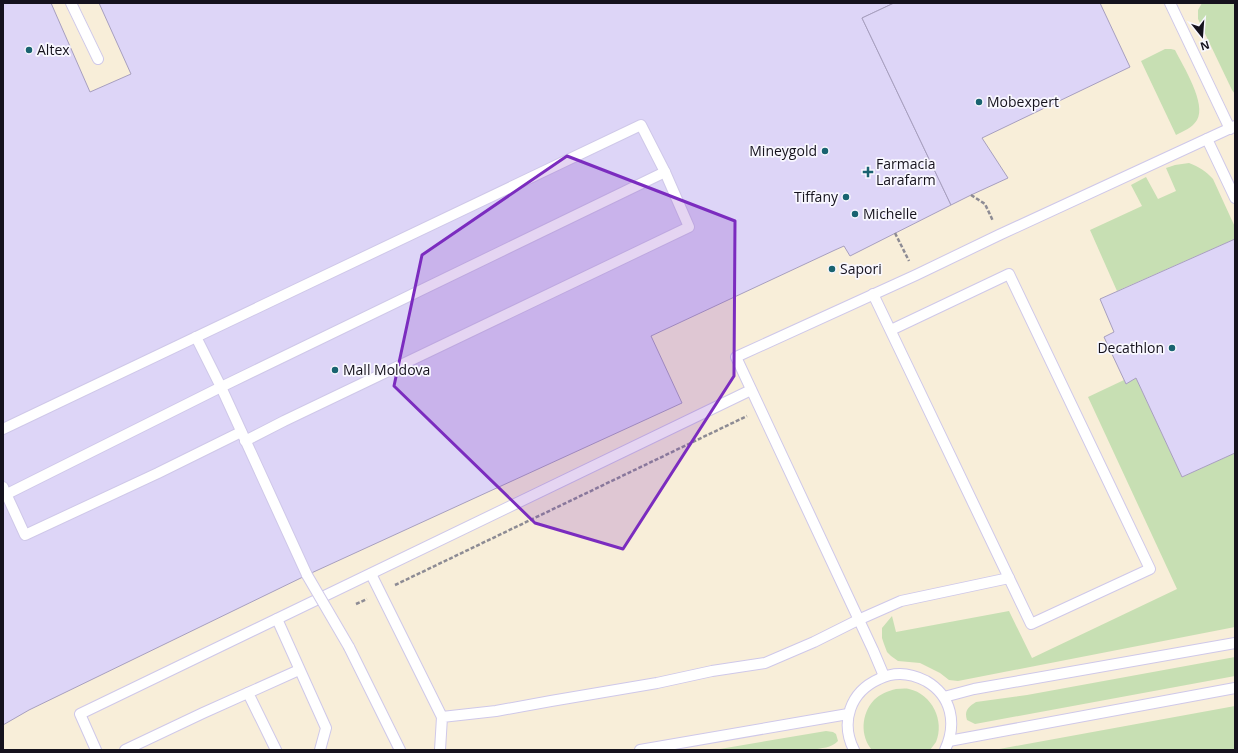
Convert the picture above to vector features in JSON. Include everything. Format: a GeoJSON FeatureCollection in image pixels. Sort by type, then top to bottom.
{"type":"FeatureCollection","features":[{"type":"Feature","properties":{"kind":"lane"},"geometry":{"type":"LineString","coordinates":[[71,3],[98,59]]}},
{"type":"Feature","properties":{"kind":"lane"},"geometry":{"type":"LineString","coordinates":[[884,676],[736,357],[1232,127],[1170,3]]}},
{"type":"Feature","properties":{"kind":"lane"},"geometry":{"type":"LineString","coordinates":[[3,429],[641,125],[665,172],[689,227],[284,421],[243,436],[158,473],[60,517],[25,535],[5,490],[665,172]]}},
{"type":"Feature","properties":{"kind":"lane"},"geometry":{"type":"LineString","coordinates":[[1207,139],[1235,198]]}},
{"type":"Feature","properties":{"kind":"lane"},"geometry":{"type":"LineString","coordinates":[[873,294],[890,330],[1031,624],[1150,569],[1009,274],[890,330]]}},
{"type":"Feature","properties":{"kind":"lane"},"geometry":{"type":"LineString","coordinates":[[196,337],[221,387],[307,575],[349,647],[400,750]]}},
{"type":"Feature","properties":{"kind":"lane"},"geometry":{"type":"LineString","coordinates":[[96,750],[80,714],[751,390]]}},
{"type":"Feature","properties":{"kind":"lane"},"geometry":{"type":"LineString","coordinates":[[371,574],[442,717],[440,750]]}},
{"type":"Feature","properties":{"kind":"lane"},"geometry":{"type":"LineString","coordinates":[[442,717],[474,714],[657,683],[712,671],[765,663],[814,642],[901,601],[1009,578]]}},
{"type":"Feature","properties":{"kind":"lane"},"geometry":{"type":"LineString","coordinates":[[277,619],[326,728],[320,750]]}},
{"type":"Feature","properties":{"kind":"lane"},"geometry":{"type":"LineString","coordinates":[[944,697],[974,689],[1235,643]]}},
{"type":"Feature","properties":{"kind":"lane"},"geometry":{"type":"LineString","coordinates":[[125,750],[299,670]]}},
{"type":"Feature","properties":{"kind":"lane"},"geometry":{"type":"LineString","coordinates":[[854,750],[847,728],[848,714],[860,691],[870,683],[884,676],[899,674],[917,677],[933,685],[944,697],[949,709],[952,730],[947,745],[1235,688]]}},
{"type":"Feature","properties":{"kind":"lane"},"geometry":{"type":"LineString","coordinates":[[248,693],[276,750]]}},
{"type":"Feature","properties":{"kind":"lane"},"geometry":{"type":"LineString","coordinates":[[640,750],[848,714]]}},
{"type":"Feature","properties":{"kind":"highlighted area"},"geometry":{"type":"Polygon","coordinates":[[[567,156],[735,221],[734,376],[623,549],[535,523],[394,386],[422,255],[567,156]]]}},
{"type":"Feature","properties":{"kind":"shaded area","name":"Mall Moldova"},"geometry":{"type":"Polygon","coordinates":[[[3,3],[1235,3],[1235,750],[3,750],[3,3]]]}},
{"type":"Feature","properties":{"kind":"green space"},"geometry":{"type":"Polygon","coordinates":[[[1202,3],[1234,3],[1235,5],[1235,94],[1198,19],[1198,10],[1202,3]]]}},
{"type":"Feature","properties":{"kind":"green space"},"geometry":{"type":"Polygon","coordinates":[[[1165,49],[1175,50],[1193,85],[1199,105],[1199,113],[1195,123],[1188,129],[1176,135],[1141,61],[1165,49]]]}},
{"type":"Feature","properties":{"kind":"green space"},"geometry":{"type":"Polygon","coordinates":[[[1189,163],[1208,174],[1213,179],[1235,227],[1235,239],[1117,291],[1090,230],[1142,206],[1131,185],[1146,177],[1158,199],[1176,191],[1166,168],[1189,163]]]}},
{"type":"Feature","properties":{"kind":"green space"},"geometry":{"type":"Polygon","coordinates":[[[1136,378],[1182,477],[1235,453],[1235,627],[958,681],[949,680],[940,673],[920,663],[898,661],[891,656],[887,652],[882,638],[882,628],[892,616],[896,632],[1009,611],[1032,658],[1177,589],[1088,397],[1124,380],[1126,384],[1136,378]]]}},
{"type":"Feature","properties":{"kind":"green space"},"geometry":{"type":"Polygon","coordinates":[[[1235,657],[1235,676],[975,724],[967,720],[966,717],[967,710],[976,702],[1027,695],[1235,657]]]}},
{"type":"Feature","properties":{"kind":"green space"},"geometry":{"type":"Polygon","coordinates":[[[896,689],[907,689],[917,692],[930,702],[937,717],[939,726],[936,742],[930,750],[872,750],[868,744],[864,732],[864,718],[870,706],[876,698],[884,693],[896,689]]]}},
{"type":"Feature","properties":{"kind":"green space"},"geometry":{"type":"Polygon","coordinates":[[[1235,706],[1235,750],[994,750],[1235,706]]]}},
{"type":"Feature","properties":{"kind":"green space"},"geometry":{"type":"Polygon","coordinates":[[[826,731],[836,734],[838,741],[830,746],[812,750],[714,750],[826,731]]]}},
{"type":"Feature","properties":{"kind":"building","name":"Mall Moldova"},"geometry":{"type":"Polygon","coordinates":[[[3,3],[51,3],[90,92],[131,74],[99,3],[894,3],[862,18],[951,205],[850,256],[844,246],[651,336],[682,403],[307,575],[29,710],[3,725],[3,3]]]}},
{"type":"Feature","properties":{"kind":"building","name":"Mobexpert"},"geometry":{"type":"Polygon","coordinates":[[[894,3],[1100,3],[1130,67],[982,138],[1008,178],[951,205],[862,18],[894,3]]]}},
{"type":"Feature","properties":{"kind":"building","name":"Decathlon"},"geometry":{"type":"Polygon","coordinates":[[[1235,239],[1235,453],[1182,477],[1136,378],[1126,384],[1104,337],[1114,332],[1100,299],[1235,239]]]}},
{"type":"Feature","properties":{"kind":"place","name":"Altex"},"geometry":{"type":"Point","coordinates":[29,50]}},
{"type":"Feature","properties":{"kind":"place","name":"Mobexpert"},"geometry":{"type":"Point","coordinates":[979,102]}},
{"type":"Feature","properties":{"kind":"place","name":"Mineygold"},"geometry":{"type":"Point","coordinates":[825,151]}},
{"type":"Feature","properties":{"kind":"place","name":"Farmacia Larafarm"},"geometry":{"type":"Point","coordinates":[868,172]}},
{"type":"Feature","properties":{"kind":"place","name":"Tiffany"},"geometry":{"type":"Point","coordinates":[846,197]}},
{"type":"Feature","properties":{"kind":"place","name":"Michelle"},"geometry":{"type":"Point","coordinates":[855,214]}},
{"type":"Feature","properties":{"kind":"place","name":"Sapori"},"geometry":{"type":"Point","coordinates":[832,269]}},
{"type":"Feature","properties":{"kind":"place","name":"Decathlon"},"geometry":{"type":"Point","coordinates":[1172,348]}},
{"type":"Feature","properties":{"kind":"place","name":"Mall Moldova"},"geometry":{"type":"Point","coordinates":[335,370]}}]}
